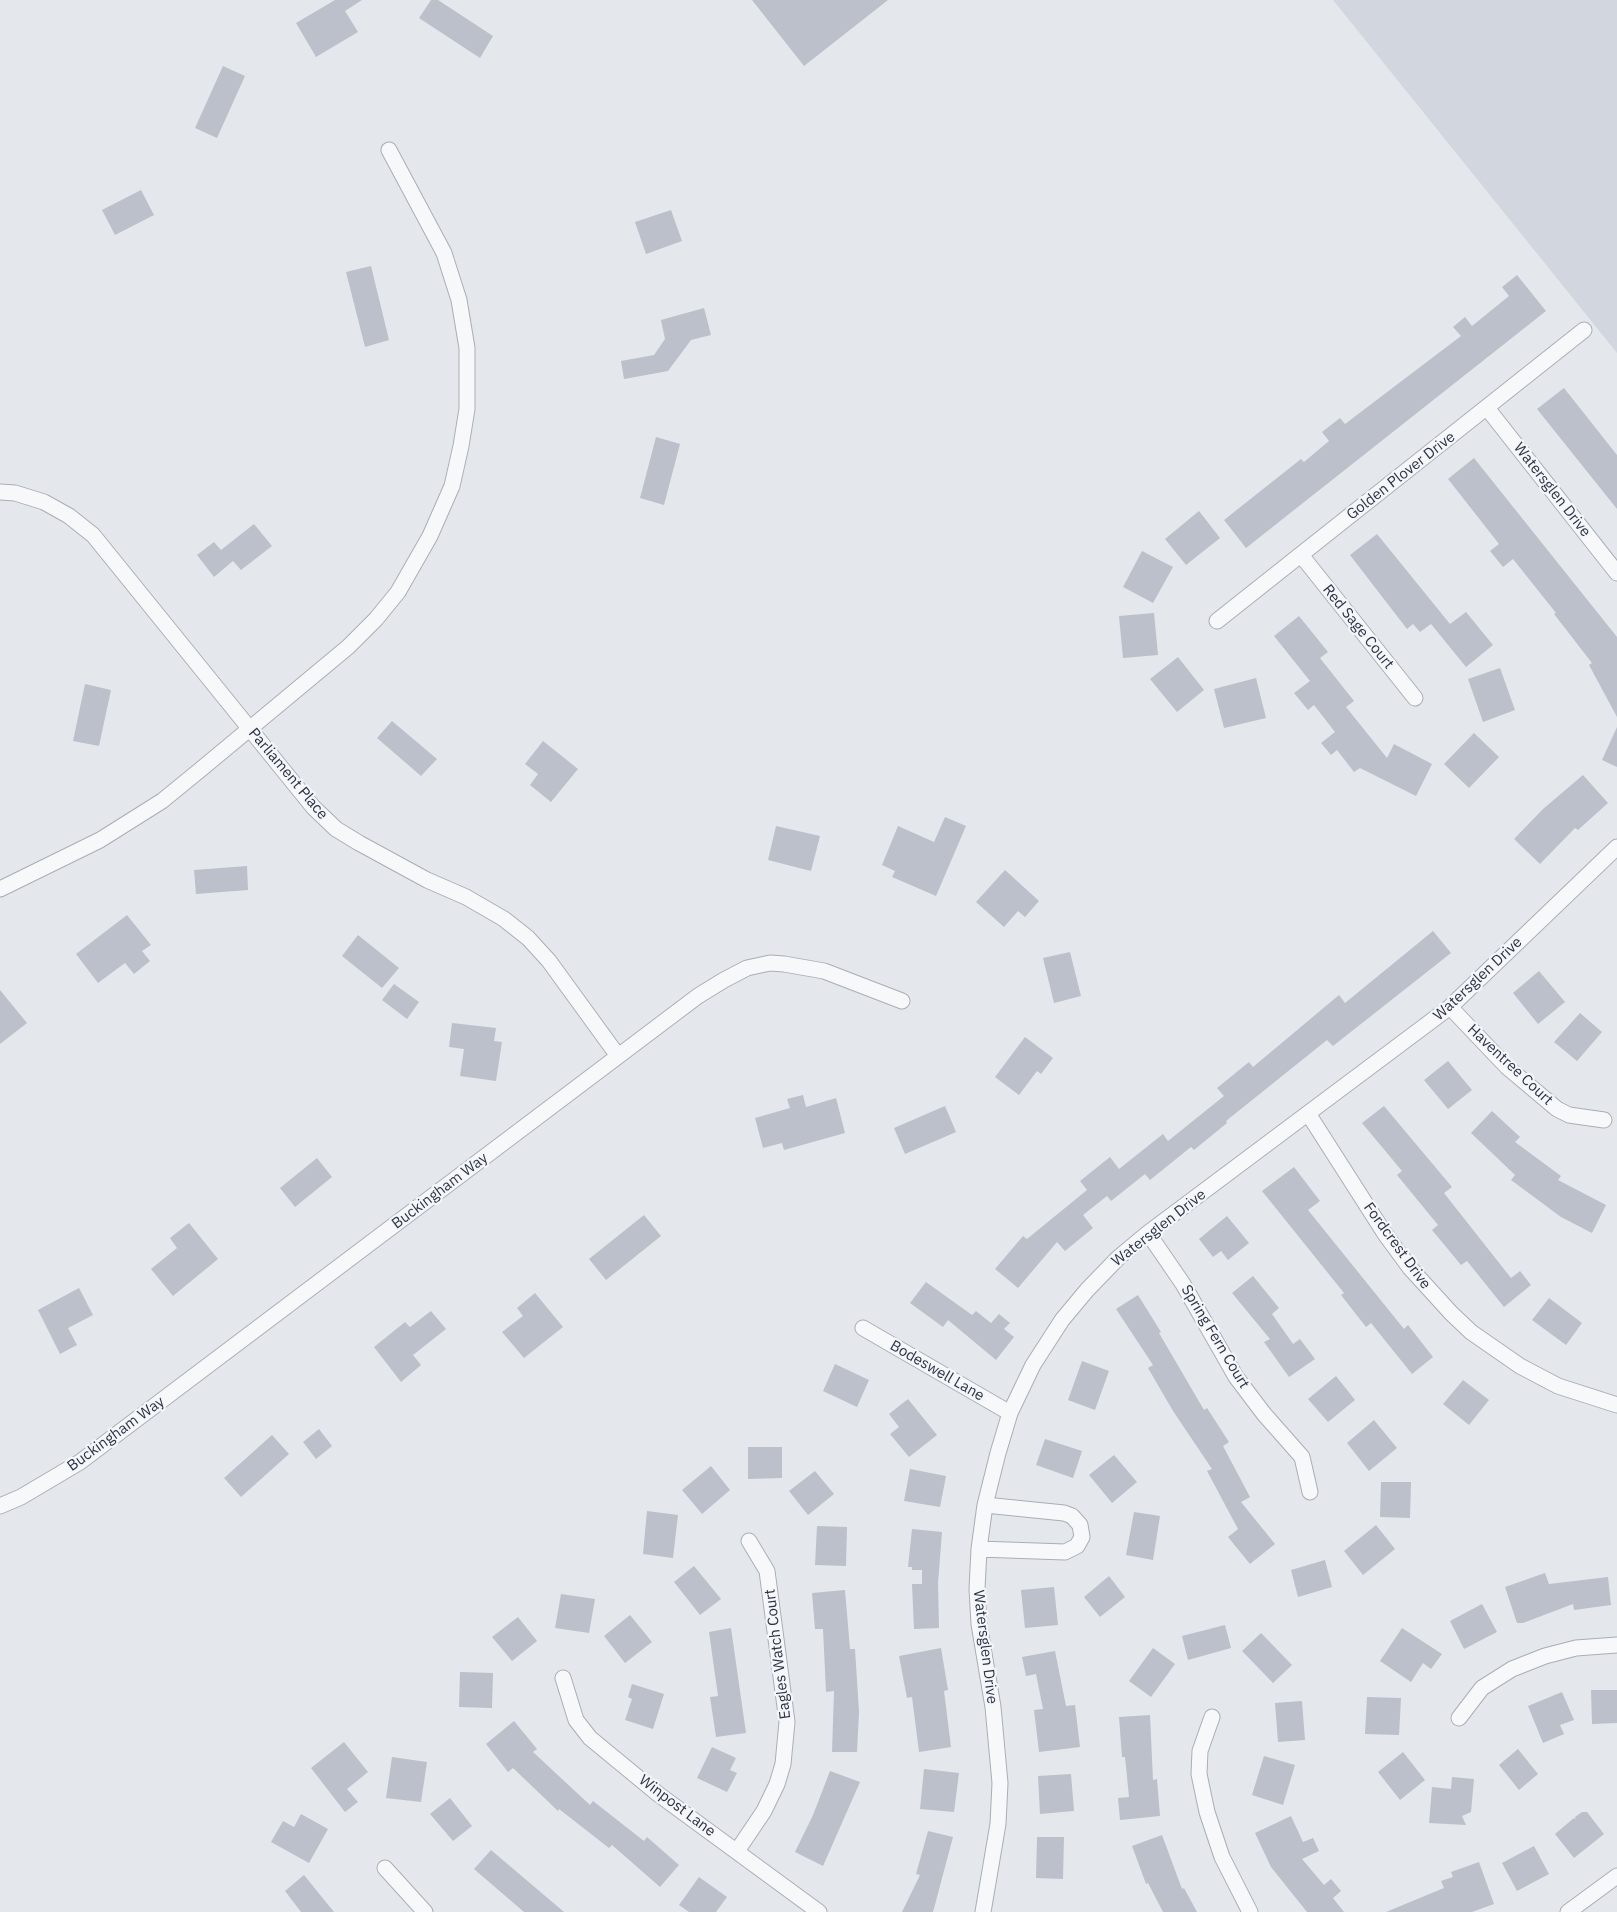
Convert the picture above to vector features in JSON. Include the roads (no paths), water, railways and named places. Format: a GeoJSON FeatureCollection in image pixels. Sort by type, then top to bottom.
{"type":"FeatureCollection","features":[{"type":"Feature","properties":{"kind":"street"},"geometry":{"type":"LineString","coordinates":[[0,889],[78,852],[124,826],[162,800],[348,647],[376,619],[398,592],[442,514],[452,486],[467,409],[467,348],[459,300],[444,253],[389,150]]}},
{"type":"Feature","properties":{"kind":"street","name":"Golden Plover Drive"},"geometry":{"type":"LineString","coordinates":[[1217,621],[1584,330]]}},
{"type":"Feature","properties":{"kind":"street","name":"Watersglen Drive"},"geometry":{"type":"LineString","coordinates":[[1487,408],[1617,573]]}},
{"type":"Feature","properties":{"kind":"street","name":"Parliament Place"},"geometry":{"type":"LineString","coordinates":[[0,492],[15,493],[44,502],[69,516],[93,535],[313,807],[336,829],[427,880],[466,897],[504,919],[528,938],[549,962],[618,1056]]}},
{"type":"Feature","properties":{"kind":"street","name":"Red Sage Court"},"geometry":{"type":"LineString","coordinates":[[1301,555],[1415,698]]}},
{"type":"Feature","properties":{"kind":"street","name":"Watersglen Drive"},"geometry":{"type":"LineString","coordinates":[[984,1912],[998,1824],[1000,1783],[993,1708],[979,1624],[977,1589],[979,1549],[985,1505],[1010,1413],[1033,1366],[1062,1320],[1093,1283],[1148,1233],[1450,1007],[1617,846]]}},
{"type":"Feature","properties":{"kind":"street","name":"Buckingham Way"},"geometry":{"type":"LineString","coordinates":[[0,1506],[29,1492],[80,1462],[618,1056],[705,992],[747,968],[770,964],[802,966],[824,971],[902,1001]]}},
{"type":"Feature","properties":{"kind":"street","name":"Haventree Court"},"geometry":{"type":"LineString","coordinates":[[1450,1007],[1507,1067],[1545,1100],[1569,1114],[1604,1120]]}},
{"type":"Feature","properties":{"kind":"street","name":"Fordcrest Drive"},"geometry":{"type":"LineString","coordinates":[[1308,1115],[1400,1255],[1431,1294],[1471,1332],[1520,1366],[1558,1386],[1617,1405]]}},
{"type":"Feature","properties":{"kind":"street","name":"Spring Fern Court"},"geometry":{"type":"LineString","coordinates":[[1148,1233],[1183,1284],[1236,1377],[1264,1414],[1302,1457],[1310,1492]]}},
{"type":"Feature","properties":{"kind":"street","name":"Bodeswell Lane"},"geometry":{"type":"LineString","coordinates":[[863,1328],[1010,1413]]}},
{"type":"Feature","properties":{"kind":"street"},"geometry":{"type":"LineString","coordinates":[[979,1549],[1065,1552],[1077,1546],[1082,1537],[1080,1525],[1072,1516],[1064,1513],[985,1505]]}},
{"type":"Feature","properties":{"kind":"street","name":"Eagles Watch Court"},"geometry":{"type":"LineString","coordinates":[[737,1851],[764,1811],[777,1784],[783,1764],[787,1722],[768,1571],[749,1541]]}},
{"type":"Feature","properties":{"kind":"street"},"geometry":{"type":"LineString","coordinates":[[1459,1718],[1482,1688],[1512,1669],[1545,1656],[1576,1648],[1617,1645]]}},
{"type":"Feature","properties":{"kind":"street","name":"Winpost Lane"},"geometry":{"type":"LineString","coordinates":[[563,1678],[576,1720],[590,1738],[658,1794],[819,1912]]}},
{"type":"Feature","properties":{"kind":"street"},"geometry":{"type":"LineString","coordinates":[[1212,1717],[1200,1751],[1201,1784],[1207,1812],[1222,1857],[1250,1912]]}},
{"type":"Feature","properties":{"kind":"street"},"geometry":{"type":"LineString","coordinates":[[385,1868],[425,1912]]}},
{"type":"Feature","properties":{"kind":"street"},"geometry":{"type":"LineString","coordinates":[[1568,1912],[1617,1876]]}}]}
